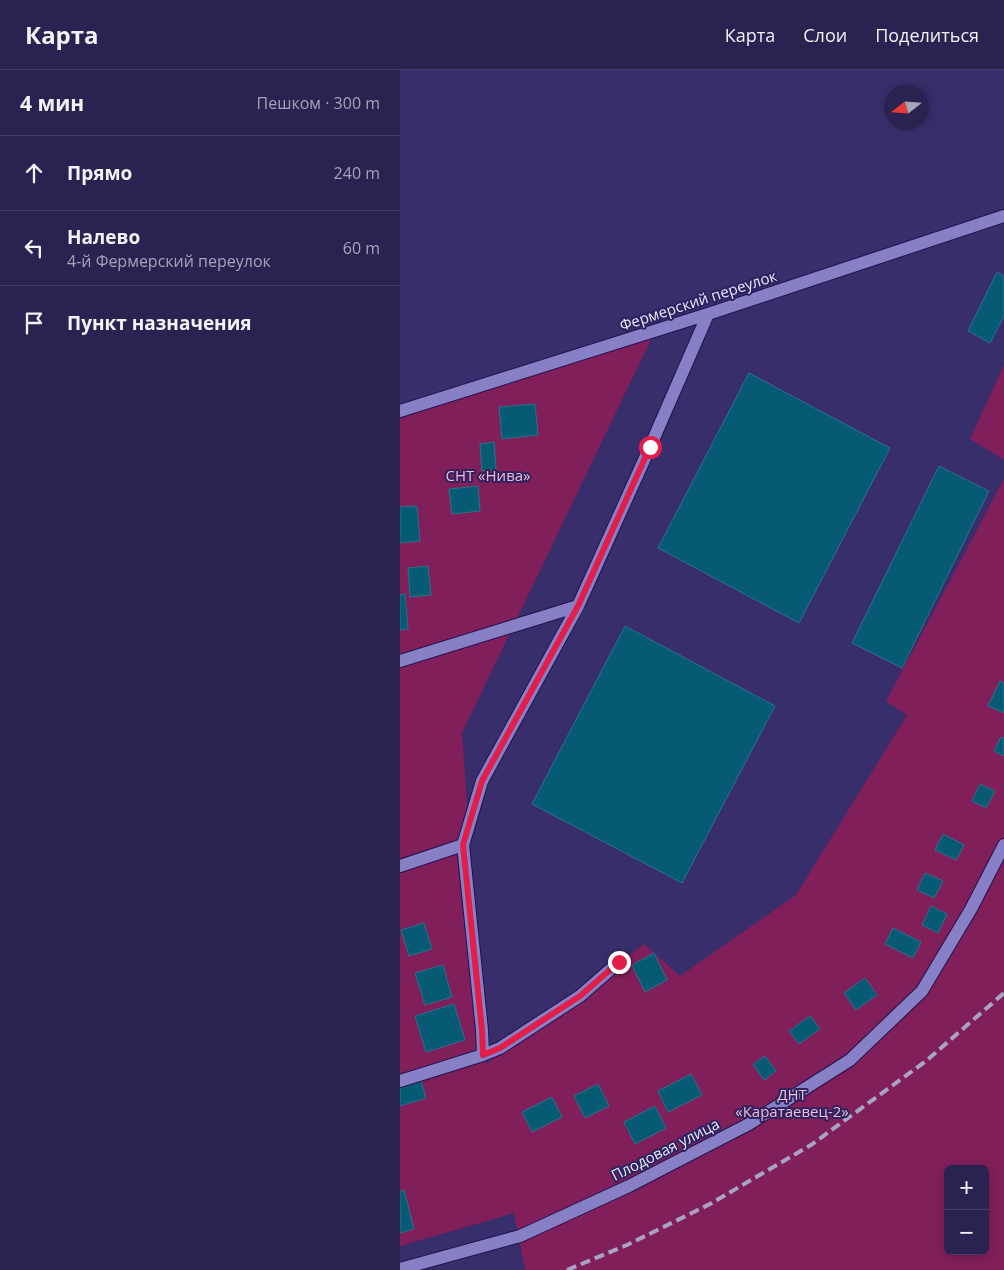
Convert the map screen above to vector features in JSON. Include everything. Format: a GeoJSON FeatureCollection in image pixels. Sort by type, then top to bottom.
{"type":"FeatureCollection","features":[{"type":"Feature","properties":{"kind":"street","name":"Фермерский переулок"},"geometry":{"type":"LineString","coordinates":[[400,411],[708,314],[1004,216]]}},
{"type":"Feature","properties":{"kind":"street"},"geometry":{"type":"LineString","coordinates":[[483,1055],[463,845],[482,781],[578,606],[708,314]]}},
{"type":"Feature","properties":{"kind":"street"},"geometry":{"type":"LineString","coordinates":[[400,660],[578,606]]}},
{"type":"Feature","properties":{"kind":"street","name":"Плодовая улица"},"geometry":{"type":"LineString","coordinates":[[400,1269],[520,1236],[620,1190],[749,1124],[850,1060],[922,992],[971,909],[1004,844]]}},
{"type":"Feature","properties":{"kind":"street"},"geometry":{"type":"LineString","coordinates":[[400,866],[463,845]]}},
{"type":"Feature","properties":{"kind":"street"},"geometry":{"type":"LineString","coordinates":[[400,1081],[500,1048],[580,996],[619,962]]}},
{"type":"Feature","properties":{"kind":"green space","name":"ДНТ «Каратаевец-2»"},"geometry":{"type":"Polygon","coordinates":[[[656,329],[462,733],[486,1064],[644,944],[680,976],[796,895],[907,715],[886,701],[1004,479],[1004,1270],[525,1270],[514,1213],[400,1246],[400,411],[656,329]]]}},
{"type":"Feature","properties":{"kind":"green space"},"geometry":{"type":"Polygon","coordinates":[[[1004,365],[1004,460],[970,439],[1004,365]]]}},
{"type":"Feature","properties":{"kind":"building"},"geometry":{"type":"Polygon","coordinates":[[[997,272],[1004,276],[1004,316],[990,343],[968,331],[997,272]]]}},
{"type":"Feature","properties":{"kind":"building"},"geometry":{"type":"Polygon","coordinates":[[[749,373],[890,448],[799,623],[658,548],[749,373]]]}},
{"type":"Feature","properties":{"kind":"building"},"geometry":{"type":"Polygon","coordinates":[[[535,404],[538,435],[502,439],[499,407],[535,404]]]}},
{"type":"Feature","properties":{"kind":"building"},"geometry":{"type":"Polygon","coordinates":[[[494,442],[496,469],[482,471],[480,444],[494,442]]]}},
{"type":"Feature","properties":{"kind":"building"},"geometry":{"type":"Polygon","coordinates":[[[939,466],[989,491],[902,668],[852,643],[939,466]]]}},
{"type":"Feature","properties":{"kind":"building"},"geometry":{"type":"Polygon","coordinates":[[[478,486],[480,511],[452,514],[449,489],[478,486]]]}},
{"type":"Feature","properties":{"kind":"building"},"geometry":{"type":"Polygon","coordinates":[[[417,506],[420,541],[400,543],[400,507],[417,506]]]}},
{"type":"Feature","properties":{"kind":"building"},"geometry":{"type":"Polygon","coordinates":[[[428,566],[431,595],[410,597],[408,568],[428,566]]]}},
{"type":"Feature","properties":{"kind":"building"},"geometry":{"type":"Polygon","coordinates":[[[405,594],[408,629],[400,630],[400,595],[405,594]]]}},
{"type":"Feature","properties":{"kind":"building"},"geometry":{"type":"Polygon","coordinates":[[[625,626],[775,706],[682,883],[532,804],[625,626]]]}},
{"type":"Feature","properties":{"kind":"building"},"geometry":{"type":"Polygon","coordinates":[[[1000,681],[1004,683],[1004,713],[988,706],[1000,681]]]}},
{"type":"Feature","properties":{"kind":"building"},"geometry":{"type":"Polygon","coordinates":[[[1001,737],[1004,738],[1004,756],[994,751],[1001,737]]]}},
{"type":"Feature","properties":{"kind":"building"},"geometry":{"type":"Polygon","coordinates":[[[980,784],[995,791],[986,808],[972,801],[980,784]]]}},
{"type":"Feature","properties":{"kind":"building"},"geometry":{"type":"Polygon","coordinates":[[[943,834],[964,845],[956,860],[935,850],[943,834]]]}},
{"type":"Feature","properties":{"kind":"building"},"geometry":{"type":"Polygon","coordinates":[[[925,873],[943,881],[934,898],[917,890],[925,873]]]}},
{"type":"Feature","properties":{"kind":"building"},"geometry":{"type":"Polygon","coordinates":[[[931,906],[947,914],[938,933],[922,925],[931,906]]]}},
{"type":"Feature","properties":{"kind":"building"},"geometry":{"type":"Polygon","coordinates":[[[424,923],[432,949],[409,956],[401,930],[424,923]]]}},
{"type":"Feature","properties":{"kind":"building"},"geometry":{"type":"Polygon","coordinates":[[[893,928],[921,942],[913,958],[885,944],[893,928]]]}},
{"type":"Feature","properties":{"kind":"building"},"geometry":{"type":"Polygon","coordinates":[[[654,953],[667,980],[645,992],[632,965],[654,953]]]}},
{"type":"Feature","properties":{"kind":"building"},"geometry":{"type":"Polygon","coordinates":[[[443,965],[452,997],[425,1005],[415,973],[443,965]]]}},
{"type":"Feature","properties":{"kind":"building"},"geometry":{"type":"Polygon","coordinates":[[[865,978],[877,995],[856,1010],[844,993],[865,978]]]}},
{"type":"Feature","properties":{"kind":"building"},"geometry":{"type":"Polygon","coordinates":[[[454,1004],[465,1040],[426,1052],[415,1016],[454,1004]]]}},
{"type":"Feature","properties":{"kind":"building"},"geometry":{"type":"Polygon","coordinates":[[[810,1016],[820,1029],[799,1044],[789,1031],[810,1016]]]}},
{"type":"Feature","properties":{"kind":"building"},"geometry":{"type":"Polygon","coordinates":[[[765,1056],[776,1071],[764,1080],[753,1064],[765,1056]]]}},
{"type":"Feature","properties":{"kind":"building"},"geometry":{"type":"Polygon","coordinates":[[[691,1074],[702,1095],[668,1112],[658,1091],[691,1074]]]}},
{"type":"Feature","properties":{"kind":"building"},"geometry":{"type":"Polygon","coordinates":[[[421,1081],[426,1098],[400,1106],[400,1088],[421,1081]]]}},
{"type":"Feature","properties":{"kind":"building"},"geometry":{"type":"Polygon","coordinates":[[[598,1084],[609,1106],[585,1118],[574,1096],[598,1084]]]}},
{"type":"Feature","properties":{"kind":"building"},"geometry":{"type":"Polygon","coordinates":[[[552,1097],[562,1117],[532,1132],[522,1112],[552,1097]]]}},
{"type":"Feature","properties":{"kind":"building"},"geometry":{"type":"Polygon","coordinates":[[[655,1106],[666,1128],[635,1144],[624,1122],[655,1106]]]}},
{"type":"Feature","properties":{"kind":"building"},"geometry":{"type":"Polygon","coordinates":[[[404,1190],[414,1229],[400,1233],[400,1192],[404,1190]]]}},
{"type":"Feature","properties":{"kind":"railway"},"geometry":{"type":"LineString","coordinates":[[567,1270],[627,1245],[710,1204],[811,1145],[926,1061],[1004,993]]}},
{"type":"Feature","properties":{"kind":"route"},"geometry":{"type":"LineString","coordinates":[[619,962],[580,996],[500,1048],[483,1055],[463,845],[482,781],[578,606],[650,447]]}},
{"type":"Feature","properties":{"kind":"park label","name":"СНТ «Нива»"},"geometry":{"type":"Point","coordinates":[488,475]}}]}
